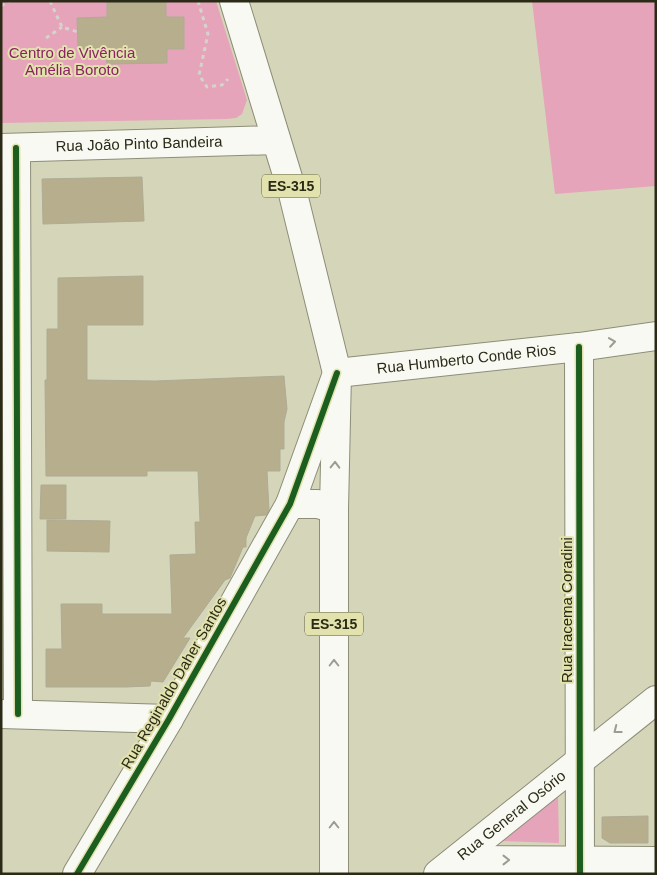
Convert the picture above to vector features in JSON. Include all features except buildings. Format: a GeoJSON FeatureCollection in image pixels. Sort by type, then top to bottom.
{"type":"FeatureCollection","features":[{"type":"Feature","properties":{"kind":"street","name":"ES-315"},"geometry":{"type":"LineString","coordinates":[[234,1],[293,194],[337,373],[334,509],[334,874]]}},
{"type":"Feature","properties":{"kind":"street","name":"Rua João Pinto Bandeira"},"geometry":{"type":"LineString","coordinates":[[9,148],[276,140]]}},
{"type":"Feature","properties":{"kind":"street"},"geometry":{"type":"LineString","coordinates":[[9,148],[10,714],[169,719]]}},
{"type":"Feature","properties":{"kind":"street","name":"Rua Humberto Conde Rios"},"geometry":{"type":"LineString","coordinates":[[337,373],[579,347],[656,336]]}},
{"type":"Feature","properties":{"kind":"street","name":"Rua Iracema Coradini"},"geometry":{"type":"LineString","coordinates":[[579,347],[580,867]]}},
{"type":"Feature","properties":{"kind":"street","name":"Rua Reginaldo Daher Santos"},"geometry":{"type":"LineString","coordinates":[[77,874],[169,719],[290,504],[337,373]]}},
{"type":"Feature","properties":{"kind":"street"},"geometry":{"type":"LineString","coordinates":[[290,504],[318,504],[334,509]]}},
{"type":"Feature","properties":{"kind":"street","name":"Rua General Osório"},"geometry":{"type":"LineString","coordinates":[[448,867],[579,759],[656,700]]}},
{"type":"Feature","properties":{"kind":"street"},"geometry":{"type":"LineString","coordinates":[[448,867],[580,867],[656,861]]}},
{"type":"Feature","properties":{"kind":"path"},"geometry":{"type":"LineString","coordinates":[[1,6],[9,1]]}},
{"type":"Feature","properties":{"kind":"path"},"geometry":{"type":"LineString","coordinates":[[50,1],[62,27],[78,32]]}},
{"type":"Feature","properties":{"kind":"path"},"geometry":{"type":"LineString","coordinates":[[198,1],[208,34],[199,74],[207,87],[216,87],[222,85],[228,79],[229,71]]}},
{"type":"Feature","properties":{"kind":"path"},"geometry":{"type":"LineString","coordinates":[[46,38],[62,27]]}},
{"type":"Feature","properties":{"kind":"green space","name":"Centro de Vivência Amélia Boroto"},"geometry":{"type":"Polygon","coordinates":[[[1,1],[216,1],[247,100],[242,114],[236,118],[226,119],[1,123],[1,1]]]}},
{"type":"Feature","properties":{"kind":"green space"},"geometry":{"type":"Polygon","coordinates":[[[532,1],[656,1],[656,186],[555,194],[532,1]]]}},
{"type":"Feature","properties":{"kind":"green space"},"geometry":{"type":"Polygon","coordinates":[[[558,794],[559,843],[500,841],[558,794]]]}},
{"type":"Feature","properties":{"kind":"cycle path"},"geometry":{"type":"LineString","coordinates":[[16,148],[18,714]]}},
{"type":"Feature","properties":{"kind":"cycle path"},"geometry":{"type":"LineString","coordinates":[[579,347],[580,874]]}},
{"type":"Feature","properties":{"kind":"cycle path"},"geometry":{"type":"LineString","coordinates":[[77,874],[169,719],[290,504],[337,373]]}}]}
